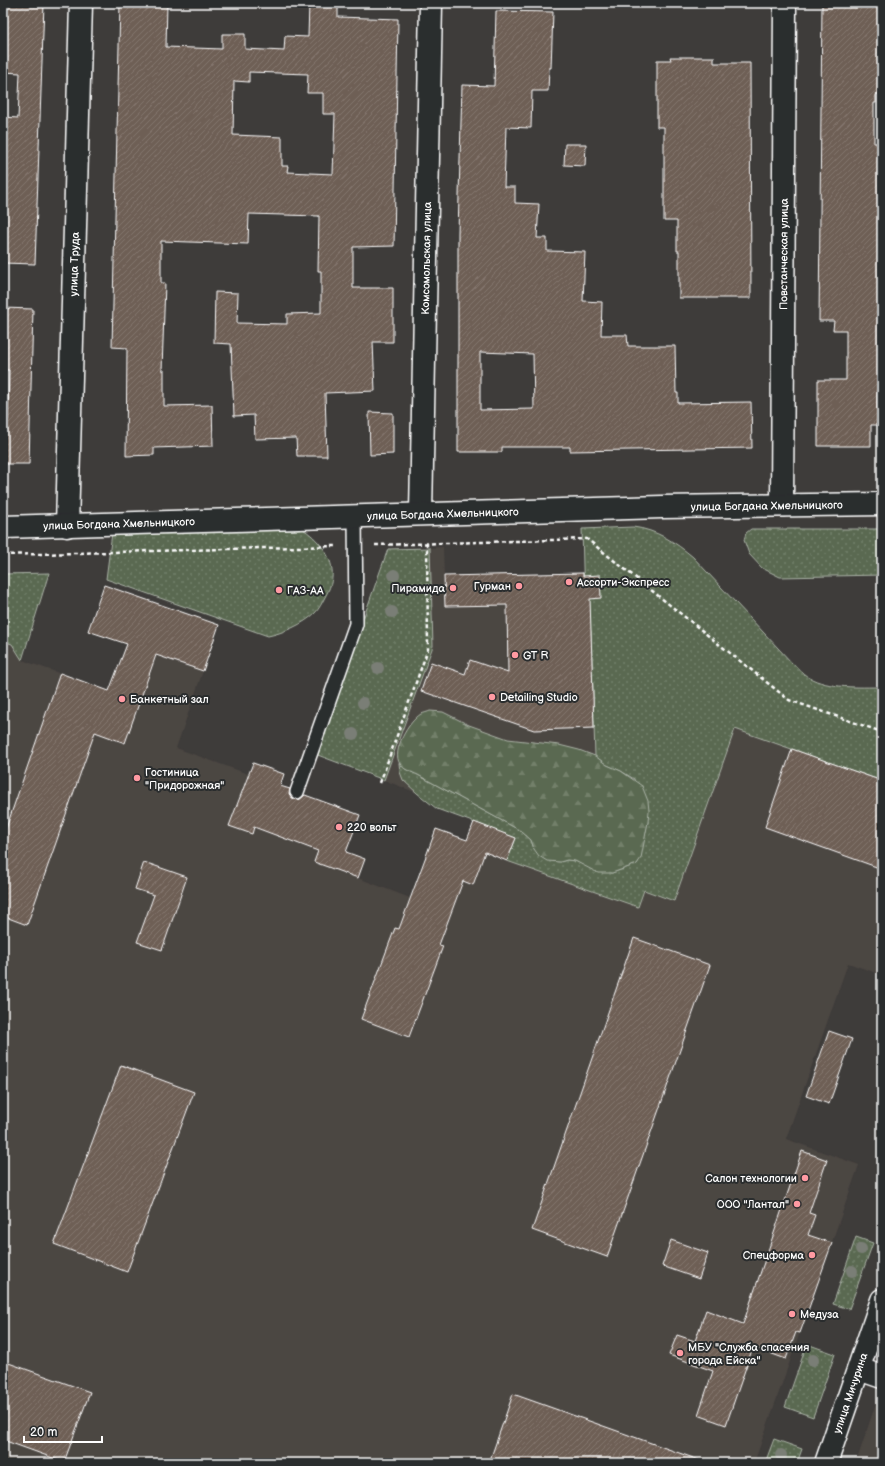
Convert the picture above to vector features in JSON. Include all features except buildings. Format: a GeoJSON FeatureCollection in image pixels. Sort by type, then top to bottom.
{"type":"FeatureCollection","features":[{"type":"Feature","properties":{"kind":"street","name":"улица Труда"},"geometry":{"type":"LineString","coordinates":[[67,526],[80,3]]}},
{"type":"Feature","properties":{"kind":"street","name":"Комсомольская улица"},"geometry":{"type":"LineString","coordinates":[[421,513],[431,3]]}},
{"type":"Feature","properties":{"kind":"street","name":"Повстанческая улица"},"geometry":{"type":"LineString","coordinates":[[782,505],[785,3]]}},
{"type":"Feature","properties":{"kind":"street","name":"улица Богдана Хмельницкого"},"geometry":{"type":"LineString","coordinates":[[3,527],[421,513],[882,504]]}},
{"type":"Feature","properties":{"kind":"street","name":"улица Мичурина"},"geometry":{"type":"LineString","coordinates":[[826,1463],[882,1300]]}},
{"type":"Feature","properties":{"kind":"street"},"geometry":{"type":"LineString","coordinates":[[859,1369],[882,1377]]}},
{"type":"Feature","properties":{"kind":"lane"},"geometry":{"type":"LineString","coordinates":[[297,792],[356,624],[355,516]]}},
{"type":"Feature","properties":{"kind":"path"},"geometry":{"type":"LineString","coordinates":[[3,555],[587,539],[789,700],[882,732]]}},
{"type":"Feature","properties":{"kind":"path"},"geometry":{"type":"LineString","coordinates":[[380,783],[428,649],[426,543]]}},
{"type":"Feature","properties":{"kind":"shaded area"},"geometry":{"type":"Polygon","coordinates":[[[443,547],[444,576],[583,573],[584,603],[591,632],[595,756],[559,745],[508,739],[457,720],[409,727],[404,734],[398,753],[400,772],[403,780],[417,793],[384,780],[433,646],[430,548],[443,547]]]}},
{"type":"Feature","properties":{"kind":"shaded area"},"geometry":{"type":"Polygon","coordinates":[[[3,641],[12,644],[22,660],[109,691],[126,644],[203,671],[176,748],[248,774],[253,763],[284,774],[281,786],[360,815],[346,852],[365,859],[358,878],[410,898],[436,829],[467,840],[474,822],[516,838],[508,861],[638,907],[644,890],[674,901],[735,729],[882,781],[882,975],[848,963],[786,1139],[859,1165],[754,1463],[3,1463],[3,641]]]}},
{"type":"Feature","properties":{"kind":"shaded area"},"geometry":{"type":"Polygon","coordinates":[[[881,1388],[882,1463],[856,1463],[881,1388]]]}},
{"type":"Feature","properties":{"kind":"green space"},"geometry":{"type":"Polygon","coordinates":[[[633,527],[658,534],[679,546],[693,557],[792,663],[808,677],[825,684],[854,687],[882,687],[882,781],[735,729],[674,901],[644,890],[638,907],[507,861],[516,838],[437,809],[403,780],[399,763],[405,769],[521,831],[531,840],[534,849],[560,862],[567,860],[575,861],[612,873],[637,864],[648,822],[634,779],[607,765],[595,756],[591,632],[584,603],[582,529],[633,527]]]}},
{"type":"Feature","properties":{"kind":"green space"},"geometry":{"type":"Polygon","coordinates":[[[301,528],[316,539],[327,554],[332,566],[331,585],[322,604],[315,613],[299,624],[274,635],[268,636],[106,579],[112,533],[301,528]]]}},
{"type":"Feature","properties":{"kind":"green space"},"geometry":{"type":"Polygon","coordinates":[[[751,529],[882,529],[882,575],[780,577],[762,568],[749,554],[744,540],[746,533],[751,529]]]}},
{"type":"Feature","properties":{"kind":"green space"},"geometry":{"type":"Polygon","coordinates":[[[430,548],[433,646],[384,780],[315,754],[388,549],[430,548]]]}},
{"type":"Feature","properties":{"kind":"green space"},"geometry":{"type":"Polygon","coordinates":[[[49,573],[22,660],[12,644],[3,641],[3,574],[49,573]]]}},
{"type":"Feature","properties":{"kind":"green space"},"geometry":{"type":"Polygon","coordinates":[[[430,711],[443,712],[469,725],[508,739],[559,745],[579,750],[595,756],[607,765],[621,771],[642,786],[648,801],[649,811],[641,858],[637,864],[612,873],[598,873],[575,861],[547,861],[539,856],[534,849],[531,840],[521,831],[408,771],[400,764],[398,758],[400,744],[411,723],[421,714],[430,711]]]}},
{"type":"Feature","properties":{"kind":"green space"},"geometry":{"type":"Polygon","coordinates":[[[856,1237],[873,1243],[849,1309],[833,1304],[856,1237]]]}},
{"type":"Feature","properties":{"kind":"green space"},"geometry":{"type":"Polygon","coordinates":[[[807,1344],[835,1354],[813,1417],[785,1407],[807,1344]]]}},
{"type":"Feature","properties":{"kind":"green space"},"geometry":{"type":"Polygon","coordinates":[[[774,1439],[802,1449],[797,1463],[765,1463],[774,1439]]]}},
{"type":"Feature","properties":{"kind":"place","name":"Ассорти-Экспресс"},"geometry":{"type":"Point","coordinates":[569,582]}},
{"type":"Feature","properties":{"kind":"place","name":"Гурман"},"geometry":{"type":"Point","coordinates":[519,586]}},
{"type":"Feature","properties":{"kind":"place","name":"Пирамида"},"geometry":{"type":"Point","coordinates":[453,588]}},
{"type":"Feature","properties":{"kind":"place","name":"ГАЗ-АА"},"geometry":{"type":"Point","coordinates":[279,590]}},
{"type":"Feature","properties":{"kind":"place","name":"GT R"},"geometry":{"type":"Point","coordinates":[515,655]}},
{"type":"Feature","properties":{"kind":"place","name":"Detailing Studio"},"geometry":{"type":"Point","coordinates":[492,697]}},
{"type":"Feature","properties":{"kind":"place","name":"Банкетный зал"},"geometry":{"type":"Point","coordinates":[122,699]}},
{"type":"Feature","properties":{"kind":"place","name":"Гостиница \"Придорожная\""},"geometry":{"type":"Point","coordinates":[137,778]}},
{"type":"Feature","properties":{"kind":"place","name":"220 вольт"},"geometry":{"type":"Point","coordinates":[339,827]}},
{"type":"Feature","properties":{"kind":"place","name":"Салон технологии"},"geometry":{"type":"Point","coordinates":[805,1178]}},
{"type":"Feature","properties":{"kind":"place","name":"ООО \"Лантал\""},"geometry":{"type":"Point","coordinates":[797,1204]}},
{"type":"Feature","properties":{"kind":"place","name":"Спецформа"},"geometry":{"type":"Point","coordinates":[812,1255]}},
{"type":"Feature","properties":{"kind":"place","name":"Медуза"},"geometry":{"type":"Point","coordinates":[792,1314]}},
{"type":"Feature","properties":{"kind":"place","name":"МБУ \"Служба спасения города Ейска\""},"geometry":{"type":"Point","coordinates":[680,1353]}}]}
